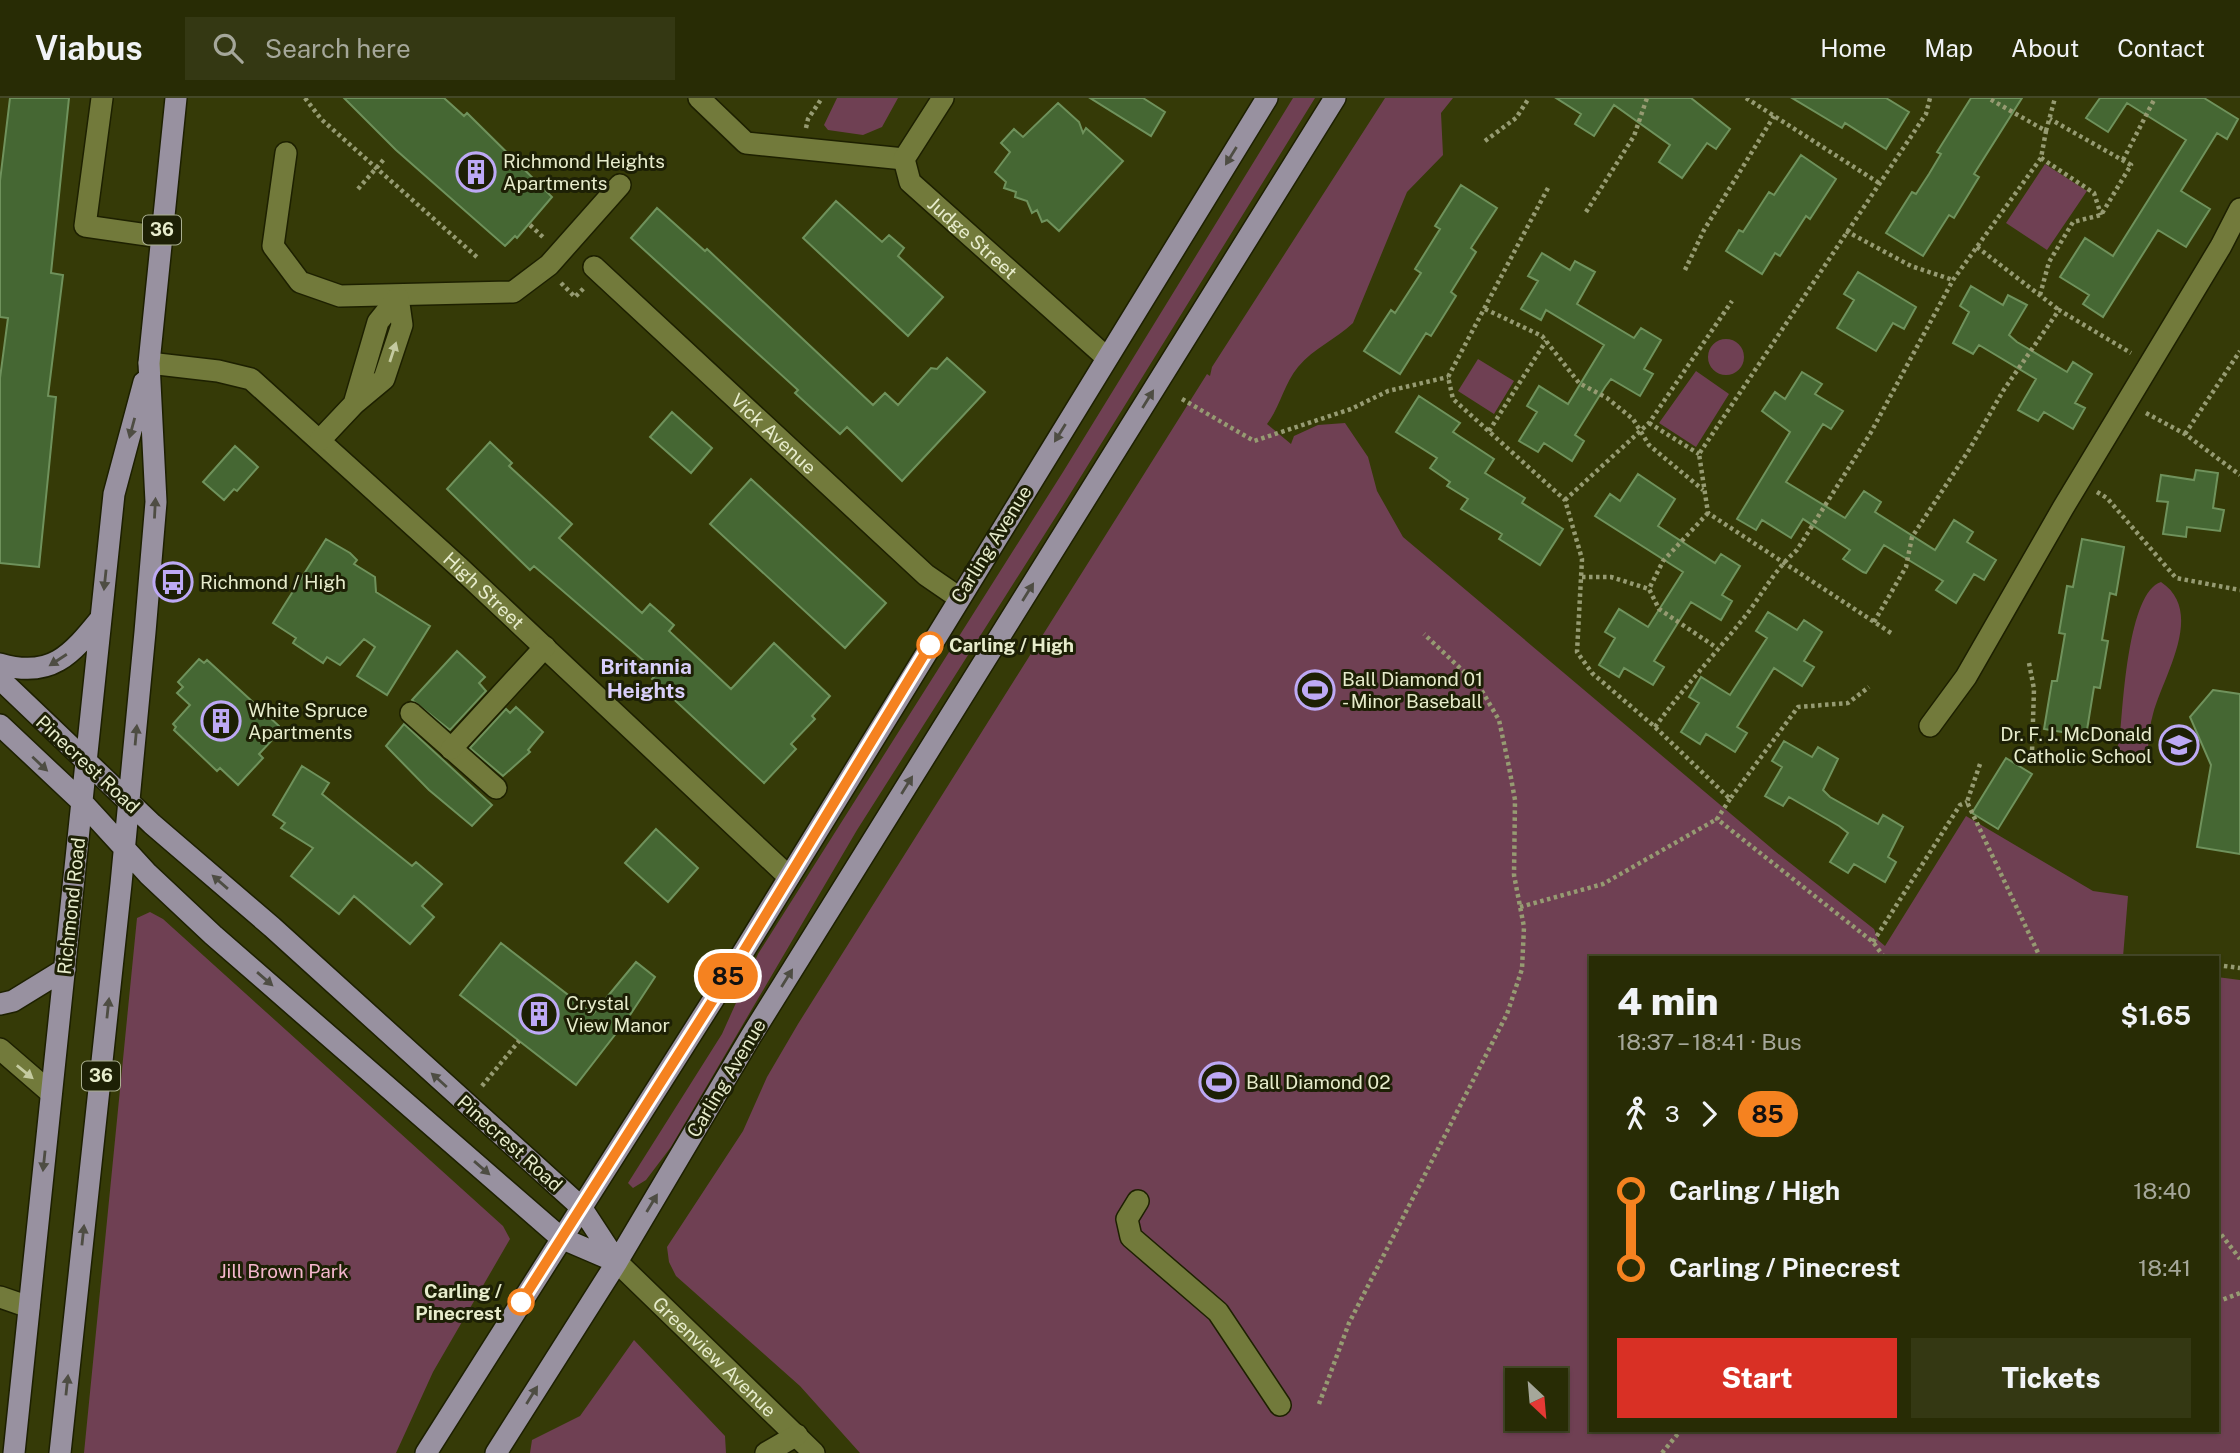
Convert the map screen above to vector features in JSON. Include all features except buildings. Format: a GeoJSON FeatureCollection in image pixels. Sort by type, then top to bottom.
{"type":"FeatureCollection","features":[{"type":"Feature","properties":{"kind":"main road","name":"Richmond Road"},"geometry":{"type":"LineString","coordinates":[[60,1453],[130,803],[156,502],[149,363],[176,98]]}},
{"type":"Feature","properties":{"kind":"main road","name":"Carling Avenue"},"geometry":{"type":"LineString","coordinates":[[426,1453],[789,877],[958,597],[1267,98]]}},
{"type":"Feature","properties":{"kind":"main road","name":"Carling Avenue"},"geometry":{"type":"LineString","coordinates":[[496,1453],[617,1262],[751,1036],[1335,98]]}},
{"type":"Feature","properties":{"kind":"main road","name":"Richmond Road"},"geometry":{"type":"LineString","coordinates":[[14,1453],[114,494],[149,363]]}},
{"type":"Feature","properties":{"kind":"main road"},"geometry":{"type":"LineString","coordinates":[[0,664],[29,670],[44,669],[74,649],[102,618]]}},
{"type":"Feature","properties":{"kind":"main road","name":"Pinecrest Road"},"geometry":{"type":"LineString","coordinates":[[0,679],[130,803],[272,927],[581,1207],[617,1262]]}},
{"type":"Feature","properties":{"kind":"main road","name":"Pinecrest Road"},"geometry":{"type":"LineString","coordinates":[[0,725],[82,802],[125,850],[214,935],[561,1238],[617,1262]]}},
{"type":"Feature","properties":{"kind":"main road"},"geometry":{"type":"LineString","coordinates":[[0,1004],[13,1001],[65,969]]}},
{"type":"Feature","properties":{"kind":"street"},"geometry":{"type":"LineString","coordinates":[[102,98],[85,226],[162,237]]}},
{"type":"Feature","properties":{"kind":"street"},"geometry":{"type":"LineString","coordinates":[[699,98],[746,143],[904,159],[943,98]]}},
{"type":"Feature","properties":{"kind":"street"},"geometry":{"type":"LineString","coordinates":[[286,153],[273,246],[300,282],[340,296],[398,297],[513,292],[549,265],[620,185]]}},
{"type":"Feature","properties":{"kind":"street","name":"Judge Street"},"geometry":{"type":"LineString","coordinates":[[904,159],[910,182],[1107,357]]}},
{"type":"Feature","properties":{"kind":"street"},"geometry":{"type":"LineString","coordinates":[[1930,726],[1966,677],[2079,480],[2221,246],[2240,209]]}},
{"type":"Feature","properties":{"kind":"street","name":"Vick Avenue"},"geometry":{"type":"LineString","coordinates":[[594,267],[926,575],[958,597]]}},
{"type":"Feature","properties":{"kind":"street"},"geometry":{"type":"LineString","coordinates":[[320,440],[354,404],[384,379],[402,325],[398,297]]}},
{"type":"Feature","properties":{"kind":"street","name":"High Street"},"geometry":{"type":"LineString","coordinates":[[149,363],[218,371],[251,379],[545,648],[789,877]]}},
{"type":"Feature","properties":{"kind":"street"},"geometry":{"type":"LineString","coordinates":[[451,748],[545,648]]}},
{"type":"Feature","properties":{"kind":"street"},"geometry":{"type":"LineString","coordinates":[[411,713],[496,788]]}},
{"type":"Feature","properties":{"kind":"street"},"geometry":{"type":"LineString","coordinates":[[0,1049],[51,1093]]}},
{"type":"Feature","properties":{"kind":"street"},"geometry":{"type":"LineString","coordinates":[[1138,1201],[1127,1219],[1131,1237],[1218,1312],[1280,1405]]}},
{"type":"Feature","properties":{"kind":"street","name":"Greenview Avenue"},"geometry":{"type":"LineString","coordinates":[[617,1262],[793,1444],[814,1453]]}},
{"type":"Feature","properties":{"kind":"street"},"geometry":{"type":"LineString","coordinates":[[0,1297],[29,1307]]}},
{"type":"Feature","properties":{"kind":"street"},"geometry":{"type":"LineString","coordinates":[[766,1453],[793,1444]]}},
{"type":"Feature","properties":{"kind":"path"},"geometry":{"type":"LineString","coordinates":[[305,98],[321,119],[478,258]]}},
{"type":"Feature","properties":{"kind":"path"},"geometry":{"type":"LineString","coordinates":[[802,149],[808,119],[822,98]]}},
{"type":"Feature","properties":{"kind":"path"},"geometry":{"type":"LineString","coordinates":[[1485,141],[1516,118],[1530,98]]}},
{"type":"Feature","properties":{"kind":"path"},"geometry":{"type":"LineString","coordinates":[[1586,212],[1634,136],[1647,98]]}},
{"type":"Feature","properties":{"kind":"path"},"geometry":{"type":"LineString","coordinates":[[1746,98],[1879,183]]}},
{"type":"Feature","properties":{"kind":"path"},"geometry":{"type":"LineString","coordinates":[[1891,633],[1708,513],[1699,454],[1926,114],[1930,98]]}},
{"type":"Feature","properties":{"kind":"path"},"geometry":{"type":"LineString","coordinates":[[1988,98],[2046,131]]}},
{"type":"Feature","properties":{"kind":"path"},"geometry":{"type":"LineString","coordinates":[[1655,727],[1746,614],[1782,563],[1797,550],[1863,446],[1953,281],[2041,158],[2055,98]]}},
{"type":"Feature","properties":{"kind":"path"},"geometry":{"type":"LineString","coordinates":[[2123,160],[2155,98]]}},
{"type":"Feature","properties":{"kind":"path"},"geometry":{"type":"LineString","coordinates":[[1685,270],[1704,230],[1774,116]]}},
{"type":"Feature","properties":{"kind":"path"},"geometry":{"type":"LineString","coordinates":[[2040,295],[2049,262],[2073,222],[2101,215],[2131,165],[2050,119]]}},
{"type":"Feature","properties":{"kind":"path"},"geometry":{"type":"LineString","coordinates":[[358,189],[385,158]]}},
{"type":"Feature","properties":{"kind":"path"},"geometry":{"type":"LineString","coordinates":[[2041,158],[2094,193],[2101,215]]}},
{"type":"Feature","properties":{"kind":"path"},"geometry":{"type":"LineString","coordinates":[[1548,188],[1448,377],[1453,398],[1565,500],[1582,559],[1577,652],[1592,673],[1655,727],[1730,799]]}},
{"type":"Feature","properties":{"kind":"path"},"geometry":{"type":"LineString","coordinates":[[1846,231],[1911,266],[1953,281]]}},
{"type":"Feature","properties":{"kind":"path"},"geometry":{"type":"LineString","coordinates":[[1977,247],[2059,310],[2150,364]]}},
{"type":"Feature","properties":{"kind":"path"},"geometry":{"type":"LineString","coordinates":[[1565,500],[1649,423],[1732,301]]}},
{"type":"Feature","properties":{"kind":"path"},"geometry":{"type":"LineString","coordinates":[[1485,309],[1542,336],[1579,383],[1607,398],[1633,419],[1649,445],[1705,491]]}},
{"type":"Feature","properties":{"kind":"path"},"geometry":{"type":"LineString","coordinates":[[1874,622],[1906,567],[1912,537],[1969,450],[2003,391],[2059,310]]}},
{"type":"Feature","properties":{"kind":"path"},"geometry":{"type":"LineString","coordinates":[[1489,431],[1546,341]]}},
{"type":"Feature","properties":{"kind":"path"},"geometry":{"type":"LineString","coordinates":[[2185,433],[2240,351]]}},
{"type":"Feature","properties":{"kind":"path"},"geometry":{"type":"LineString","coordinates":[[1182,399],[1254,441],[1351,409],[1388,391],[1448,377]]}},
{"type":"Feature","properties":{"kind":"path"},"geometry":{"type":"LineString","coordinates":[[2126,403],[2185,433],[2240,475]]}},
{"type":"Feature","properties":{"kind":"path"},"geometry":{"type":"LineString","coordinates":[[1649,423],[1699,454]]}},
{"type":"Feature","properties":{"kind":"path"},"geometry":{"type":"LineString","coordinates":[[2079,480],[2107,498],[2176,578],[2240,590]]}},
{"type":"Feature","properties":{"kind":"path"},"geometry":{"type":"LineString","coordinates":[[1649,589],[1663,561],[1708,513]]}},
{"type":"Feature","properties":{"kind":"path"},"geometry":{"type":"LineString","coordinates":[[1582,577],[1611,576],[1649,589],[1659,609],[1717,648]]}},
{"type":"Feature","properties":{"kind":"path"},"geometry":{"type":"LineString","coordinates":[[1319,1404],[1349,1323],[1507,1014],[1522,969],[1524,927],[1514,875],[1515,800],[1499,720],[1479,686],[1424,634]]}},
{"type":"Feature","properties":{"kind":"path"},"geometry":{"type":"LineString","coordinates":[[2029,663],[2034,689],[2032,752]]}},
{"type":"Feature","properties":{"kind":"path"},"geometry":{"type":"LineString","coordinates":[[1520,906],[1603,884],[1717,818],[1798,707],[1848,703],[1869,687]]}},
{"type":"Feature","properties":{"kind":"path"},"geometry":{"type":"LineString","coordinates":[[1980,764],[1967,802],[2040,956]]}},
{"type":"Feature","properties":{"kind":"path"},"geometry":{"type":"LineString","coordinates":[[1873,942],[1960,805],[1967,802]]}},
{"type":"Feature","properties":{"kind":"path"},"geometry":{"type":"LineString","coordinates":[[1717,818],[1873,942],[1883,956]]}},
{"type":"Feature","properties":{"kind":"path"},"geometry":{"type":"LineString","coordinates":[[2219,965],[2240,968]]}},
{"type":"Feature","properties":{"kind":"path"},"geometry":{"type":"LineString","coordinates":[[479,1090],[519,1041]]}},
{"type":"Feature","properties":{"kind":"path"},"geometry":{"type":"LineString","coordinates":[[2219,1232],[2240,1259]]}},
{"type":"Feature","properties":{"kind":"path"},"geometry":{"type":"LineString","coordinates":[[2219,1301],[2240,1293]]}},
{"type":"Feature","properties":{"kind":"path"},"geometry":{"type":"LineString","coordinates":[[1662,1453],[1679,1432]]}},
{"type":"Feature","properties":{"kind":"green space"},"geometry":{"type":"Polygon","coordinates":[[[837,98],[898,98],[882,127],[863,135],[828,130],[824,125],[837,98]]]}},
{"type":"Feature","properties":{"kind":"green space"},"geometry":{"type":"Polygon","coordinates":[[[1293,98],[1315,98],[1062,507],[857,830],[671,1147],[646,1180],[633,1188],[628,1183],[722,1034],[758,954],[1063,472],[1293,98]]]}},
{"type":"Feature","properties":{"kind":"green space"},"geometry":{"type":"Polygon","coordinates":[[[1385,98],[1453,98],[1441,113],[1443,155],[1407,192],[1353,323],[1298,367],[1267,424],[1291,444],[1294,436],[1318,425],[1345,423],[1368,457],[1377,491],[1403,537],[1776,852],[1874,929],[1878,940],[1885,946],[1966,816],[2093,891],[2128,896],[2123,956],[1589,956],[1589,1432],[2219,1432],[2219,977],[2240,980],[2240,1453],[860,1453],[800,1386],[676,1276],[669,1262],[667,1247],[743,1131],[767,1077],[798,1024],[1207,374],[1210,376],[1212,367],[1385,98]]]}},
{"type":"Feature","properties":{"kind":"green space"},"geometry":{"type":"Polygon","coordinates":[[[2045,164],[2087,191],[2047,250],[2006,223],[2045,164]]]}},
{"type":"Feature","properties":{"kind":"green space"},"geometry":{"type":"Polygon","coordinates":[[[1726,339],[1739,344],[1744,357],[1739,370],[1726,375],[1713,370],[1708,357],[1713,344],[1726,339]]]}},
{"type":"Feature","properties":{"kind":"green space"},"geometry":{"type":"Polygon","coordinates":[[[1478,359],[1514,381],[1494,414],[1458,391],[1478,359]]]}},
{"type":"Feature","properties":{"kind":"green space"},"geometry":{"type":"Polygon","coordinates":[[[1696,371],[1729,394],[1696,447],[1659,423],[1696,371]]]}},
{"type":"Feature","properties":{"kind":"green space"},"geometry":{"type":"Polygon","coordinates":[[[2161,582],[2174,595],[2180,610],[2178,645],[2153,714],[2148,747],[2133,759],[2115,763],[2134,627],[2150,590],[2161,582]]]}},
{"type":"Feature","properties":{"kind":"green space","name":"Jill Brown Park"},"geometry":{"type":"Polygon","coordinates":[[[150,912],[163,919],[503,1226],[510,1239],[433,1372],[396,1453],[84,1453],[137,918],[150,912]]]}},
{"type":"Feature","properties":{"kind":"green space"},"geometry":{"type":"Polygon","coordinates":[[[634,1340],[725,1436],[726,1453],[530,1453],[532,1440],[580,1416],[634,1340]]]}},
{"type":"Feature","properties":{"kind":"bus line","name":"85"},"geometry":{"type":"LineString","coordinates":[[521,1302],[739,959],[930,645]]}},
{"type":"Feature","properties":{"kind":"place","name":"Richmond Heights Apartments"},"geometry":{"type":"Point","coordinates":[476,172]}},
{"type":"Feature","properties":{"kind":"place","name":"Richmond / High"},"geometry":{"type":"Point","coordinates":[173,582]}},
{"type":"Feature","properties":{"kind":"place","name":"Carling / High"},"geometry":{"type":"Point","coordinates":[930,645]}},
{"type":"Feature","properties":{"kind":"place","name":"Ball Diamond 01 - Minor Baseball"},"geometry":{"type":"Point","coordinates":[1315,690]}},
{"type":"Feature","properties":{"kind":"place","name":"White Spruce Apartments"},"geometry":{"type":"Point","coordinates":[221,721]}},
{"type":"Feature","properties":{"kind":"place","name":"Dr. F. J. McDonald Catholic School"},"geometry":{"type":"Point","coordinates":[2179,745]}},
{"type":"Feature","properties":{"kind":"place","name":"Crystal View Manor"},"geometry":{"type":"Point","coordinates":[539,1014]}},
{"type":"Feature","properties":{"kind":"place","name":"Ball Diamond 02"},"geometry":{"type":"Point","coordinates":[1219,1082]}},
{"type":"Feature","properties":{"kind":"place","name":"Carling / Pinecrest"},"geometry":{"type":"Point","coordinates":[521,1302]}},
{"type":"Feature","properties":{"kind":"district","name":"Britannia Heights"},"geometry":{"type":"Point","coordinates":[646,679]}}]}
